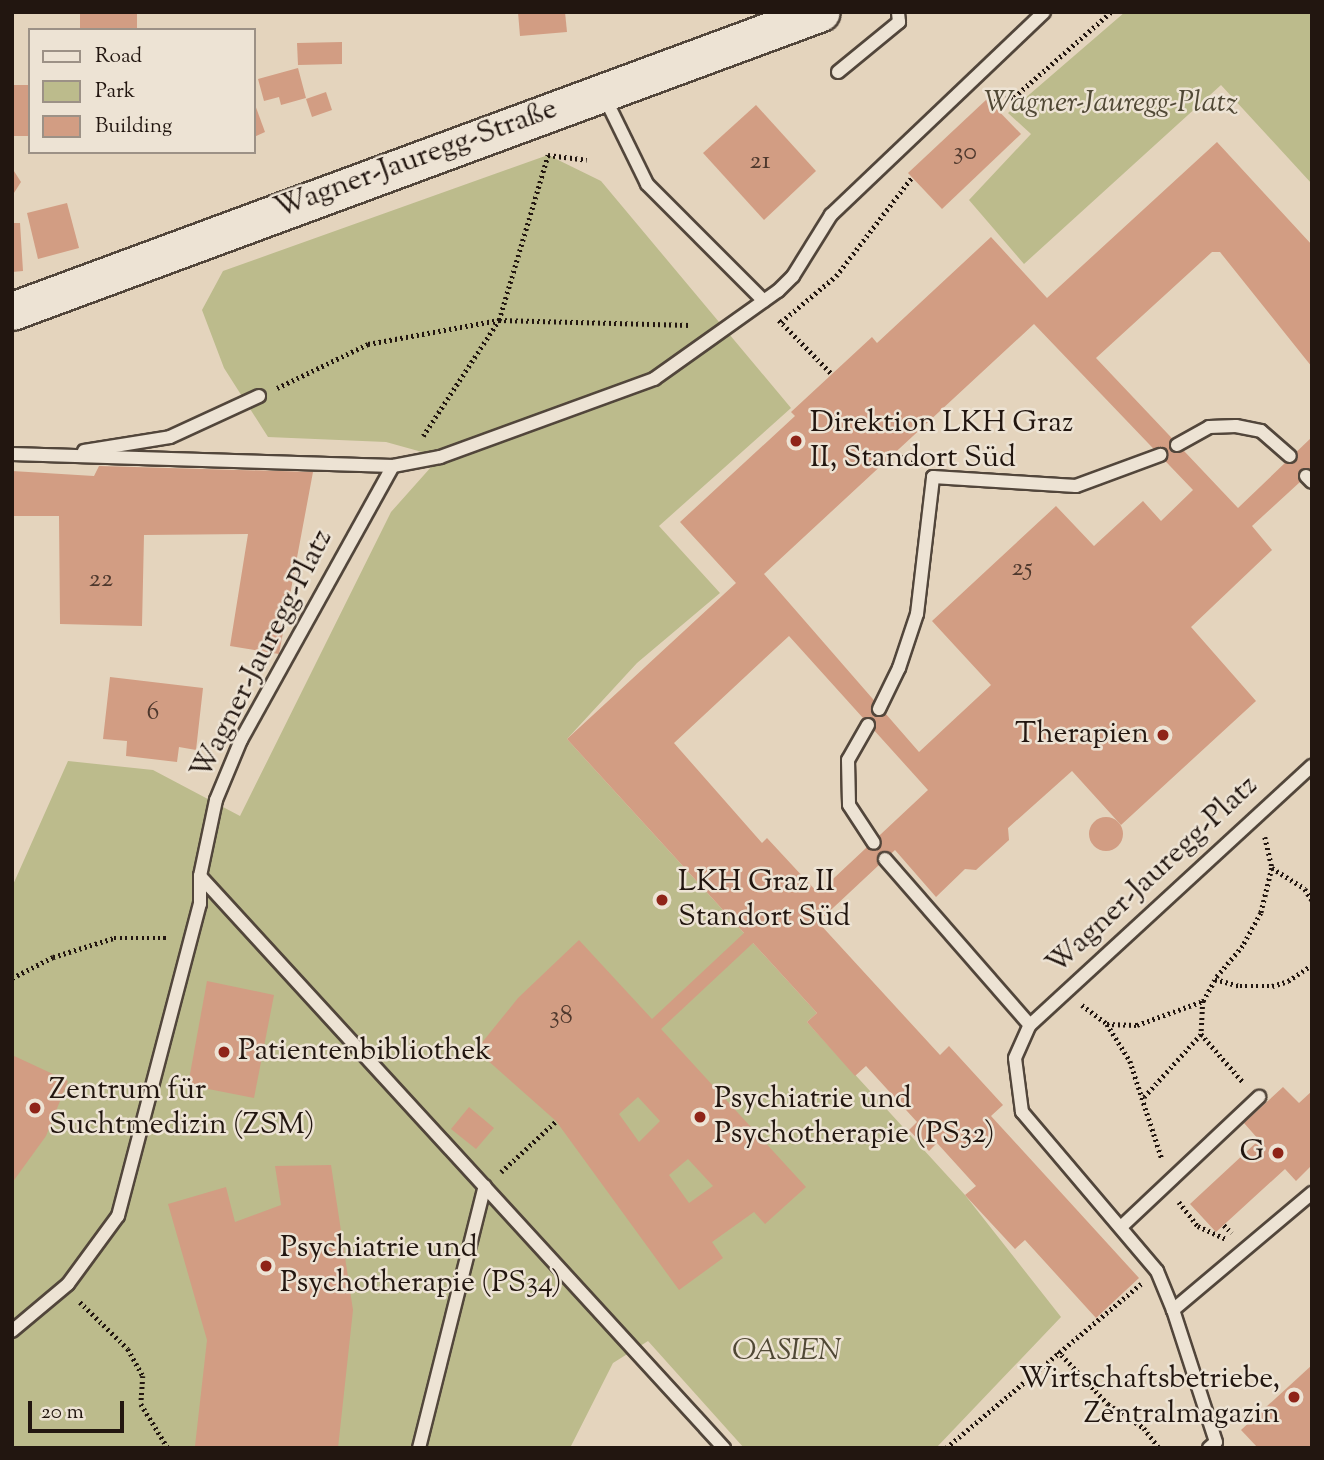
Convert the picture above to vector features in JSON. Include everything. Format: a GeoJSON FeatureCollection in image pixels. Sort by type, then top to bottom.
{"type":"FeatureCollection","features":[{"type":"Feature","properties":{"kind":"main road","name":"Wagner-Jauregg-Straße"},"geometry":{"type":"LineString","coordinates":[[12,311],[821,12]]}},
{"type":"Feature","properties":{"kind":"lane"},"geometry":{"type":"LineString","coordinates":[[838,72],[899,22],[898,12]]}},
{"type":"Feature","properties":{"kind":"lane"},"geometry":{"type":"LineString","coordinates":[[12,454],[393,466],[440,457],[654,379],[739,321],[793,276],[831,215],[1044,12]]}},
{"type":"Feature","properties":{"kind":"lane"},"geometry":{"type":"LineString","coordinates":[[602,91],[647,184],[764,302]]}},
{"type":"Feature","properties":{"kind":"lane"},"geometry":{"type":"LineString","coordinates":[[56,456],[170,437],[259,396]]}},
{"type":"Feature","properties":{"kind":"lane"},"geometry":{"type":"LineString","coordinates":[[1177,444],[1209,427],[1236,426],[1261,431],[1290,456]]}},
{"type":"Feature","properties":{"kind":"lane"},"geometry":{"type":"LineString","coordinates":[[879,709],[899,668],[917,614],[933,477],[1076,486],[1160,455]]}},
{"type":"Feature","properties":{"kind":"lane","name":"Wagner-Jauregg-Platz"},"geometry":{"type":"LineString","coordinates":[[12,1331],[68,1284],[118,1216],[188,938],[200,904],[200,876],[216,800],[241,740],[393,466]]}},
{"type":"Feature","properties":{"kind":"lane"},"geometry":{"type":"LineString","coordinates":[[868,725],[848,761],[849,805],[874,843]]}},
{"type":"Feature","properties":{"kind":"lane","name":"Wagner-Jauregg-Platz"},"geometry":{"type":"LineString","coordinates":[[1209,1448],[1216,1442],[1173,1310],[1157,1271],[1022,1112],[1015,1058],[1030,1025],[1312,766]]}},
{"type":"Feature","properties":{"kind":"lane"},"geometry":{"type":"LineString","coordinates":[[885,859],[1030,1025]]}},
{"type":"Feature","properties":{"kind":"lane"},"geometry":{"type":"LineString","coordinates":[[200,876],[724,1448]]}},
{"type":"Feature","properties":{"kind":"lane"},"geometry":{"type":"LineString","coordinates":[[1121,1227],[1259,1097]]}},
{"type":"Feature","properties":{"kind":"lane"},"geometry":{"type":"LineString","coordinates":[[419,1448],[485,1186]]}},
{"type":"Feature","properties":{"kind":"lane"},"geometry":{"type":"LineString","coordinates":[[1173,1310],[1251,1248],[1312,1194]]}},
{"type":"Feature","properties":{"kind":"path"},"geometry":{"type":"LineString","coordinates":[[989,102],[1014,97],[1111,12]]}},
{"type":"Feature","properties":{"kind":"path"},"geometry":{"type":"LineString","coordinates":[[393,466],[427,432],[499,320],[548,155],[587,160]]}},
{"type":"Feature","properties":{"kind":"path"},"geometry":{"type":"LineString","coordinates":[[781,322],[836,276],[912,177]]}},
{"type":"Feature","properties":{"kind":"path"},"geometry":{"type":"LineString","coordinates":[[764,302],[832,374]]}},
{"type":"Feature","properties":{"kind":"path"},"geometry":{"type":"LineString","coordinates":[[259,396],[368,344],[499,320],[691,325],[739,321]]}},
{"type":"Feature","properties":{"kind":"path"},"geometry":{"type":"LineString","coordinates":[[1144,1097],[1201,1034],[1203,1001],[1215,979],[1243,946],[1261,913],[1272,868],[1263,829],[1255,818]]}},
{"type":"Feature","properties":{"kind":"path"},"geometry":{"type":"LineString","coordinates":[[1272,868],[1305,889],[1312,900]]}},
{"type":"Feature","properties":{"kind":"path"},"geometry":{"type":"LineString","coordinates":[[12,978],[53,957],[114,938],[188,938]]}},
{"type":"Feature","properties":{"kind":"path"},"geometry":{"type":"LineString","coordinates":[[1215,979],[1240,986],[1272,986],[1289,981],[1312,965]]}},
{"type":"Feature","properties":{"kind":"path"},"geometry":{"type":"LineString","coordinates":[[1067,992],[1107,1024],[1130,1061],[1177,1200],[1198,1226],[1251,1248]]}},
{"type":"Feature","properties":{"kind":"path"},"geometry":{"type":"LineString","coordinates":[[1107,1024],[1150,1021],[1203,1001]]}},
{"type":"Feature","properties":{"kind":"path"},"geometry":{"type":"LineString","coordinates":[[1201,1034],[1259,1097]]}},
{"type":"Feature","properties":{"kind":"path"},"geometry":{"type":"LineString","coordinates":[[485,1186],[556,1121]]}},
{"type":"Feature","properties":{"kind":"path"},"geometry":{"type":"LineString","coordinates":[[946,1448],[1157,1271]]}},
{"type":"Feature","properties":{"kind":"path"},"geometry":{"type":"LineString","coordinates":[[68,1284],[81,1305],[128,1349],[143,1376],[141,1404],[168,1448]]}},
{"type":"Feature","properties":{"kind":"path"},"geometry":{"type":"LineString","coordinates":[[1058,1352],[1108,1404],[1144,1428],[1159,1448]]}},
{"type":"Feature","properties":{"kind":"green space","name":"Wagner-Jauregg-Platz"},"geometry":{"type":"Polygon","coordinates":[[[1125,12],[1312,12],[1312,184],[1221,85],[1024,264],[969,200],[1031,134],[1008,113],[1125,12]]]}},
{"type":"Feature","properties":{"kind":"green space","name":"OASIEN"},"geometry":{"type":"Polygon","coordinates":[[[548,155],[601,181],[791,408],[659,526],[720,593],[637,663],[567,739],[817,1013],[807,1022],[965,1195],[1061,1317],[936,1448],[744,1448],[648,1341],[613,1363],[570,1448],[12,1448],[12,887],[68,761],[153,770],[240,816],[391,512],[440,457],[386,442],[268,437],[224,368],[202,310],[223,271],[548,155]]]}},
{"type":"Feature","properties":{"kind":"building"},"geometry":{"type":"Polygon","coordinates":[[[80,12],[137,12],[137,28],[80,28],[80,12]]]}},
{"type":"Feature","properties":{"kind":"building"},"geometry":{"type":"Polygon","coordinates":[[[518,12],[565,12],[567,32],[520,36],[518,12]]]}},
{"type":"Feature","properties":{"kind":"building"},"geometry":{"type":"Polygon","coordinates":[[[342,42],[342,64],[298,65],[297,43],[342,42]]]}},
{"type":"Feature","properties":{"kind":"building"},"geometry":{"type":"Polygon","coordinates":[[[298,68],[306,98],[281,105],[279,97],[264,101],[258,79],[298,68]]]}},
{"type":"Feature","properties":{"kind":"building"},"geometry":{"type":"Polygon","coordinates":[[[12,85],[28,85],[28,136],[12,136],[12,85]]]}},
{"type":"Feature","properties":{"kind":"building"},"geometry":{"type":"Polygon","coordinates":[[[326,92],[332,110],[312,117],[306,99],[326,92]]]}},
{"type":"Feature","properties":{"kind":"building"},"geometry":{"type":"Polygon","coordinates":[[[987,99],[1021,134],[942,209],[908,173],[987,99]]]}},
{"type":"Feature","properties":{"kind":"building"},"geometry":{"type":"Polygon","coordinates":[[[756,105],[816,171],[764,220],[703,153],[756,105]]]}},
{"type":"Feature","properties":{"kind":"building"},"geometry":{"type":"Polygon","coordinates":[[[256,107],[265,132],[256,136],[256,107]]]}},
{"type":"Feature","properties":{"kind":"building"},"geometry":{"type":"Polygon","coordinates":[[[1217,142],[1312,245],[1312,367],[1220,252],[1212,252],[1096,358],[1238,508],[1312,437],[1312,471],[1252,526],[1272,550],[1191,627],[1256,701],[1121,825],[1072,771],[1008,828],[1009,840],[976,870],[965,869],[936,897],[895,850],[818,922],[940,1055],[949,1046],[1003,1105],[991,1116],[1139,1278],[1096,1318],[1025,1240],[1015,1249],[965,1195],[976,1186],[937,1143],[929,1151],[909,1130],[917,1122],[866,1066],[855,1076],[807,1022],[817,1013],[753,943],[661,1029],[806,1187],[765,1224],[754,1212],[712,1242],[723,1258],[679,1290],[556,1121],[476,1050],[518,998],[579,940],[652,1019],[744,933],[567,739],[736,583],[680,522],[795,416],[791,412],[872,337],[877,343],[991,237],[1047,298],[1217,142]],[[1034,324],[764,574],[919,752],[991,685],[932,621],[1056,506],[1094,546],[1143,501],[1161,521],[1193,490],[1034,324]],[[789,636],[674,743],[762,843],[767,838],[818,893],[928,790],[789,636]],[[638,1097],[619,1114],[639,1142],[660,1121],[638,1097]],[[688,1159],[669,1175],[689,1203],[713,1186],[688,1159]]]}},
{"type":"Feature","properties":{"kind":"building"},"geometry":{"type":"Polygon","coordinates":[[[12,168],[21,182],[12,196],[12,168]]]}},
{"type":"Feature","properties":{"kind":"building"},"geometry":{"type":"Polygon","coordinates":[[[67,203],[79,248],[38,259],[27,213],[67,203]]]}},
{"type":"Feature","properties":{"kind":"building"},"geometry":{"type":"Polygon","coordinates":[[[12,223],[20,223],[23,271],[12,272],[12,223]]]}},
{"type":"Feature","properties":{"kind":"building"},"geometry":{"type":"Polygon","coordinates":[[[99,466],[313,472],[279,654],[230,646],[248,534],[144,535],[142,626],[60,624],[59,516],[12,516],[12,471],[94,476],[99,466]]]}},
{"type":"Feature","properties":{"kind":"building"},"geometry":{"type":"Polygon","coordinates":[[[110,677],[203,688],[196,750],[179,747],[177,762],[126,756],[127,741],[103,739],[110,677]]]}},
{"type":"Feature","properties":{"kind":"building"},"geometry":{"type":"Polygon","coordinates":[[[1106,817],[1118,822],[1123,834],[1118,846],[1106,851],[1094,846],[1089,834],[1094,822],[1106,817]]]}},
{"type":"Feature","properties":{"kind":"building"},"geometry":{"type":"Polygon","coordinates":[[[207,981],[274,995],[254,1098],[188,1085],[207,981]]]}},
{"type":"Feature","properties":{"kind":"building","name":"Zentrum für Suchtmedizin (ZSM)"},"geometry":{"type":"Polygon","coordinates":[[[12,1055],[68,1081],[46,1136],[12,1183],[12,1055]]]}},
{"type":"Feature","properties":{"kind":"building","name":"G"},"geometry":{"type":"Polygon","coordinates":[[[1283,1087],[1299,1103],[1312,1091],[1312,1165],[1296,1181],[1285,1169],[1216,1232],[1190,1204],[1259,1140],[1244,1123],[1283,1087]]]}},
{"type":"Feature","properties":{"kind":"building"},"geometry":{"type":"Polygon","coordinates":[[[469,1107],[494,1128],[476,1149],[451,1129],[469,1107]]]}},
{"type":"Feature","properties":{"kind":"building","name":"Psychiatrie und Psychotherapie (PS34)"},"geometry":{"type":"Polygon","coordinates":[[[331,1165],[353,1310],[338,1448],[195,1446],[207,1340],[168,1204],[226,1187],[235,1222],[281,1205],[275,1166],[331,1165]]]}},
{"type":"Feature","properties":{"kind":"building","name":"Wirtschaftsbetriebe, Zentralmagazin"},"geometry":{"type":"Polygon","coordinates":[[[1312,1365],[1312,1448],[1258,1448],[1241,1430],[1312,1365]]]}},
{"type":"Feature","properties":{"kind":"place","name":"Direktion LKH Graz II, Standort Süd"},"geometry":{"type":"Point","coordinates":[796,441]}},
{"type":"Feature","properties":{"kind":"place","name":"Therapien"},"geometry":{"type":"Point","coordinates":[1163,735]}},
{"type":"Feature","properties":{"kind":"place","name":"LKH Graz II Standort Süd"},"geometry":{"type":"Point","coordinates":[662,900]}},
{"type":"Feature","properties":{"kind":"place","name":"Patientenbibliothek"},"geometry":{"type":"Point","coordinates":[224,1052]}},
{"type":"Feature","properties":{"kind":"place","name":"Zentrum für Suchtmedizin (ZSM)"},"geometry":{"type":"Point","coordinates":[35,1108]}},
{"type":"Feature","properties":{"kind":"place","name":"Psychiatrie und Psychotherapie (PS32)"},"geometry":{"type":"Point","coordinates":[700,1117]}},
{"type":"Feature","properties":{"kind":"place","name":"G"},"geometry":{"type":"Point","coordinates":[1278,1153]}},
{"type":"Feature","properties":{"kind":"place","name":"Psychiatrie und Psychotherapie (PS34)"},"geometry":{"type":"Point","coordinates":[266,1266]}},
{"type":"Feature","properties":{"kind":"place","name":"Wirtschaftsbetriebe, Zentralmagazin"},"geometry":{"type":"Point","coordinates":[1294,1397]}}]}
